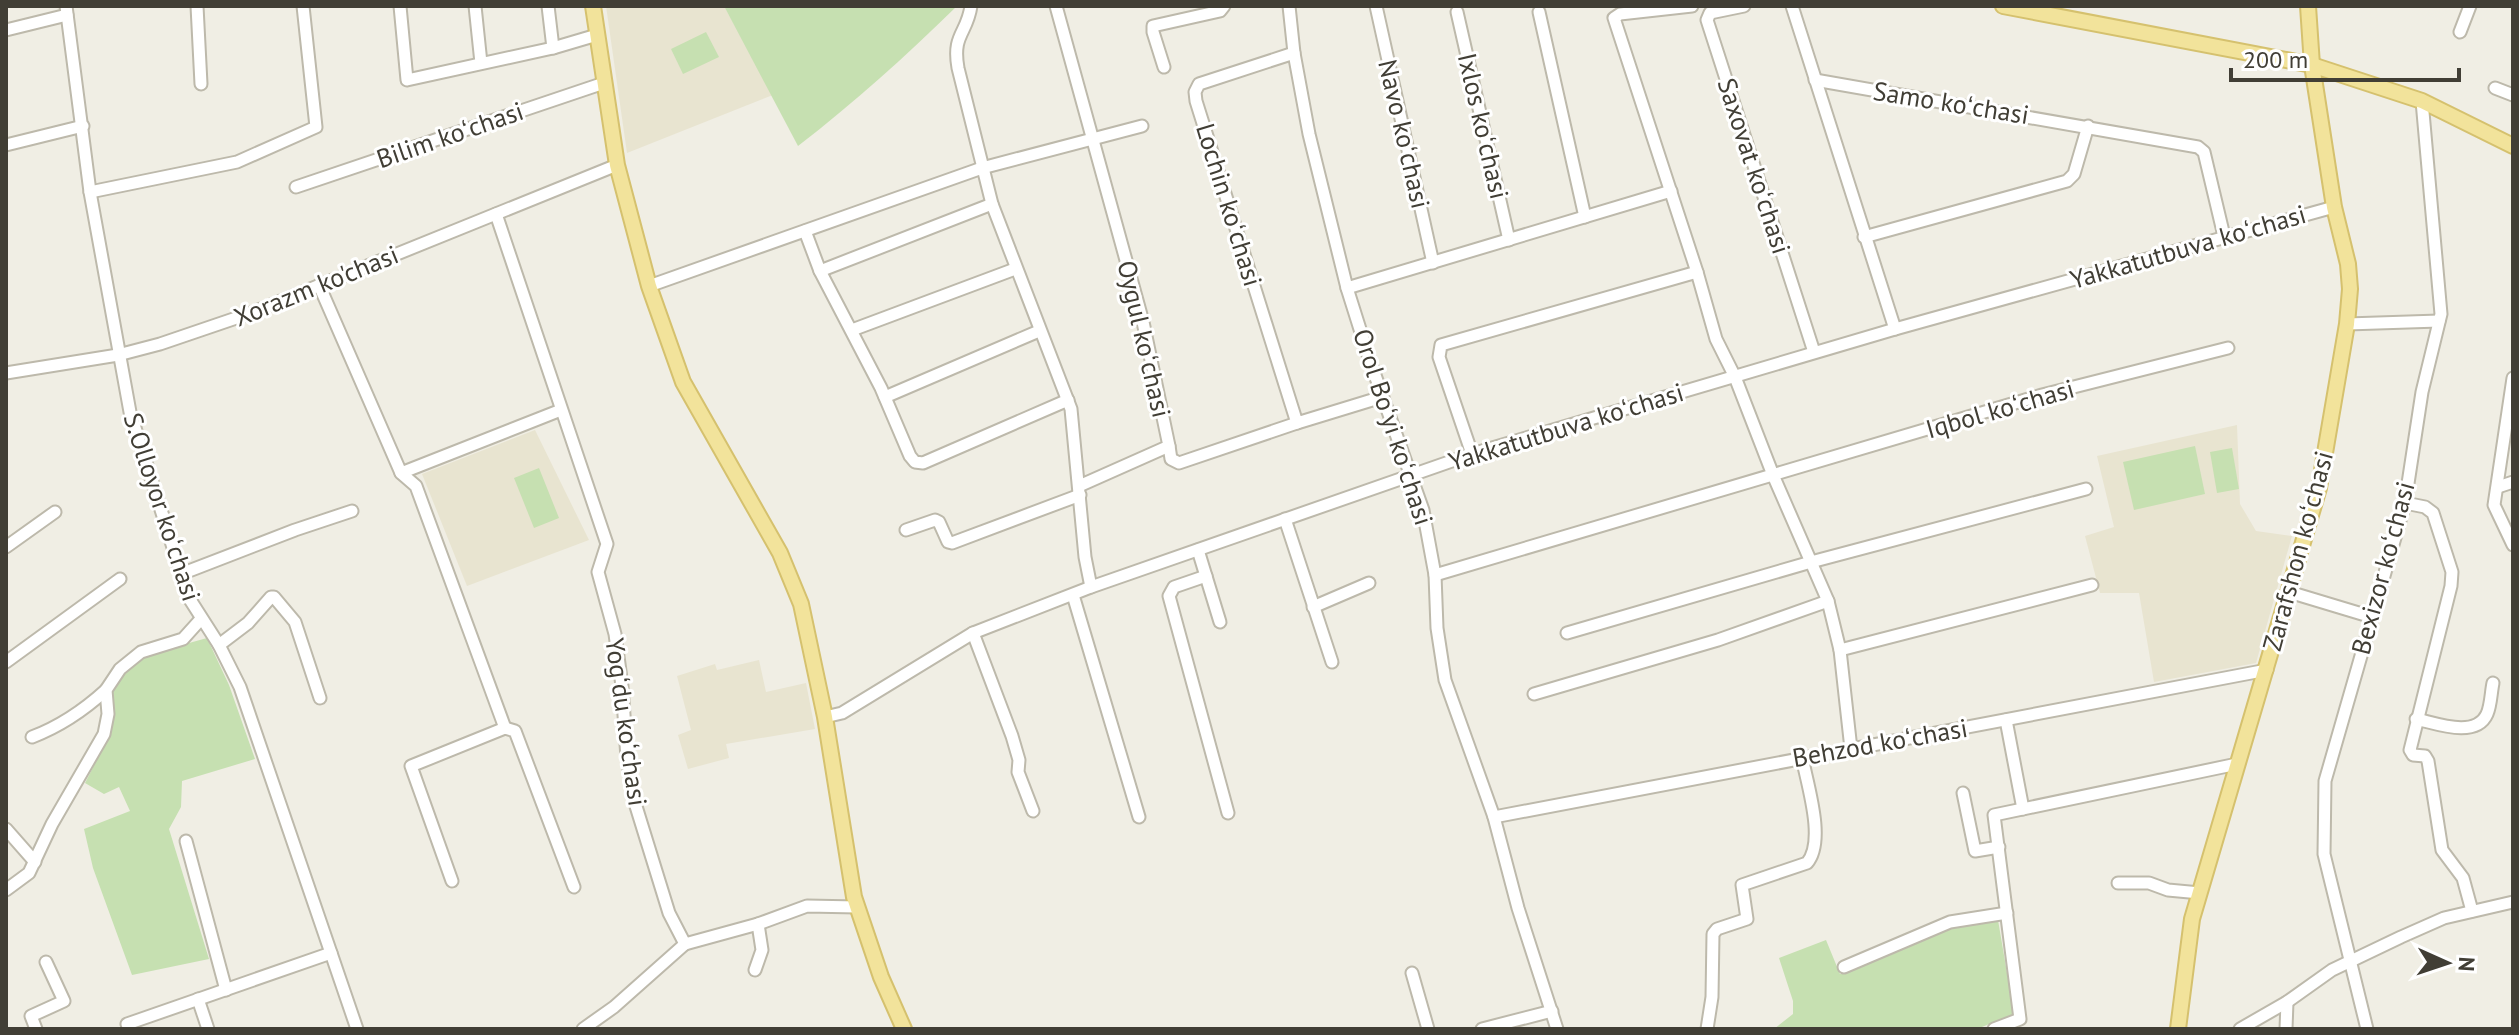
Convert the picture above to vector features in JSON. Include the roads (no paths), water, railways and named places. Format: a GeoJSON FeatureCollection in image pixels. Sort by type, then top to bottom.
{"type":"FeatureCollection","features":[{"type":"Feature","properties":{"kind":"main road"},"geometry":{"type":"LineString","coordinates":[[593,6],[617,165],[649,286],[683,382],[788,570],[806,623],[857,907],[881,977],[904,1029]]}},
{"type":"Feature","properties":{"kind":"main road"},"geometry":{"type":"LineString","coordinates":[[2003,6],[2312,65],[2422,101],[2513,148]]}},
{"type":"Feature","properties":{"kind":"main road","name":"Zarafshon koʻchasi"},"geometry":{"type":"LineString","coordinates":[[2178,1029],[2192,919],[2319,488],[2347,324],[2350,289],[2348,264],[2334,207],[2312,65],[2308,6]]}},
{"type":"Feature","properties":{"kind":"street"},"geometry":{"type":"LineString","coordinates":[[197,6],[201,84]]}},
{"type":"Feature","properties":{"kind":"street"},"geometry":{"type":"LineString","coordinates":[[90,192],[237,162],[316,127],[303,6]]}},
{"type":"Feature","properties":{"kind":"street"},"geometry":{"type":"LineString","coordinates":[[400,6],[407,80],[553,48],[597,35]]}},
{"type":"Feature","properties":{"kind":"street"},"geometry":{"type":"LineString","coordinates":[[475,6],[481,63]]}},
{"type":"Feature","properties":{"kind":"street"},"geometry":{"type":"LineString","coordinates":[[548,6],[553,48]]}},
{"type":"Feature","properties":{"kind":"street"},"geometry":{"type":"LineString","coordinates":[[971,6],[968,20],[957,39],[955,54],[992,204],[1068,400],[1091,587]]}},
{"type":"Feature","properties":{"kind":"street","name":"Oygul koʻchasi"},"geometry":{"type":"LineString","coordinates":[[906,530],[935,520],[939,522],[948,542],[952,543],[1080,490],[1169,446],[1143,322],[1056,6]]}},
{"type":"Feature","properties":{"kind":"street"},"geometry":{"type":"LineString","coordinates":[[1164,67],[1153,26],[1220,11],[1224,6]]}},
{"type":"Feature","properties":{"kind":"street","name":"Orol Boʻyi koʻchasi"},"geometry":{"type":"LineString","coordinates":[[1289,6],[1309,134],[1347,288],[1423,510],[1435,575],[1437,628],[1445,680],[1494,817],[1518,908],[1557,1029]]}},
{"type":"Feature","properties":{"kind":"street","name":"Navo koʻchasi"},"geometry":{"type":"LineString","coordinates":[[1376,6],[1433,263]]}},
{"type":"Feature","properties":{"kind":"street"},"geometry":{"type":"LineString","coordinates":[[1692,6],[1620,14],[1614,18],[1716,339],[1735,377],[1773,475],[1828,601],[1840,650],[1851,749]]}},
{"type":"Feature","properties":{"kind":"street","name":"Saxovat koʻchasi"},"geometry":{"type":"LineString","coordinates":[[1744,6],[1708,9],[1707,20],[1814,352]]}},
{"type":"Feature","properties":{"kind":"street"},"geometry":{"type":"LineString","coordinates":[[1792,6],[1895,329]]}},
{"type":"Feature","properties":{"kind":"street"},"geometry":{"type":"LineString","coordinates":[[2460,32],[2470,6]]}},
{"type":"Feature","properties":{"kind":"street"},"geometry":{"type":"LineString","coordinates":[[6,30],[66,10]]}},
{"type":"Feature","properties":{"kind":"street","name":"S.Olloyor koʻchasi"},"geometry":{"type":"LineString","coordinates":[[66,10],[90,192],[130,412],[189,598],[219,645],[240,687],[357,1029]]}},
{"type":"Feature","properties":{"kind":"street","name":"Ixlos koʻchasi"},"geometry":{"type":"LineString","coordinates":[[1457,12],[1509,240]]}},
{"type":"Feature","properties":{"kind":"street"},"geometry":{"type":"LineString","coordinates":[[1539,12],[1585,217]]}},
{"type":"Feature","properties":{"kind":"street","name":"Lochin koʻchasi"},"geometry":{"type":"LineString","coordinates":[[1294,53],[1203,82],[1195,92],[1297,423]]}},
{"type":"Feature","properties":{"kind":"street","name":"Samo koʻchasi"},"geometry":{"type":"LineString","coordinates":[[1815,80],[2088,126],[2202,149],[2224,236]]}},
{"type":"Feature","properties":{"kind":"street","name":"Bilim koʻchasi"},"geometry":{"type":"LineString","coordinates":[[296,187],[604,83]]}},
{"type":"Feature","properties":{"kind":"street"},"geometry":{"type":"LineString","coordinates":[[2495,88],[2513,95]]}},
{"type":"Feature","properties":{"kind":"street","name":"Bexizor koʻchasi"},"geometry":{"type":"LineString","coordinates":[[2367,1029],[2324,854],[2325,781],[2353,675],[2405,503],[2422,392],[2439,321],[2441,293],[2422,101]]}},
{"type":"Feature","properties":{"kind":"street"},"geometry":{"type":"LineString","coordinates":[[6,145],[83,126]]}},
{"type":"Feature","properties":{"kind":"street"},"geometry":{"type":"LineString","coordinates":[[649,286],[982,168],[1142,126]]}},
{"type":"Feature","properties":{"kind":"street"},"geometry":{"type":"LineString","coordinates":[[1864,237],[2067,181],[2074,174],[2088,126]]}},
{"type":"Feature","properties":{"kind":"street","name":"Xorazm ko'chasi"},"geometry":{"type":"LineString","coordinates":[[6,373],[118,355],[192,334],[617,165]]}},
{"type":"Feature","properties":{"kind":"street"},"geometry":{"type":"LineString","coordinates":[[1347,288],[1671,191]]}},
{"type":"Feature","properties":{"kind":"street"},"geometry":{"type":"LineString","coordinates":[[820,271],[992,204]]}},
{"type":"Feature","properties":{"kind":"street","name":"Yakkatutbuva koʻchasi"},"geometry":{"type":"LineString","coordinates":[[825,717],[842,713],[973,633],[1091,587],[1412,474],[1814,352],[2334,207]]}},
{"type":"Feature","properties":{"kind":"street"},"geometry":{"type":"LineString","coordinates":[[401,473],[561,410],[496,214]]}},
{"type":"Feature","properties":{"kind":"street"},"geometry":{"type":"LineString","coordinates":[[805,231],[820,271],[885,397],[910,456],[919,463],[1068,400]]}},
{"type":"Feature","properties":{"kind":"street"},"geometry":{"type":"LineString","coordinates":[[852,330],[1015,269]]}},
{"type":"Feature","properties":{"kind":"street"},"geometry":{"type":"LineString","coordinates":[[1472,454],[1439,357],[1441,345],[1697,272]]}},
{"type":"Feature","properties":{"kind":"street"},"geometry":{"type":"LineString","coordinates":[[319,285],[401,473],[416,486],[505,728]]}},
{"type":"Feature","properties":{"kind":"street"},"geometry":{"type":"LineString","coordinates":[[2347,324],[2439,321]]}},
{"type":"Feature","properties":{"kind":"street"},"geometry":{"type":"LineString","coordinates":[[885,397],[1039,331]]}},
{"type":"Feature","properties":{"kind":"street","name":"Iqbol koʻchasi"},"geometry":{"type":"LineString","coordinates":[[1435,575],[2042,395],[2228,348]]}},
{"type":"Feature","properties":{"kind":"street"},"geometry":{"type":"LineString","coordinates":[[2513,378],[2494,505],[2513,545]]}},
{"type":"Feature","properties":{"kind":"street"},"geometry":{"type":"LineString","coordinates":[[1169,446],[1171,459],[1179,463],[1382,397]]}},
{"type":"Feature","properties":{"kind":"street","name":"Yogʻdu koʻchasi"},"geometry":{"type":"LineString","coordinates":[[561,410],[607,544],[598,572],[615,634],[627,758],[635,803],[669,913],[685,944]]}},
{"type":"Feature","properties":{"kind":"street"},"geometry":{"type":"LineString","coordinates":[[2498,487],[2513,482]]}},
{"type":"Feature","properties":{"kind":"street"},"geometry":{"type":"LineString","coordinates":[[1567,633],[1811,562],[2086,489]]}},
{"type":"Feature","properties":{"kind":"street"},"geometry":{"type":"LineString","coordinates":[[2405,503],[2425,507],[2433,513],[2452,572],[2410,750],[2413,755],[2425,756],[2428,761],[2442,850],[2463,878],[2472,911]]}},
{"type":"Feature","properties":{"kind":"street"},"geometry":{"type":"LineString","coordinates":[[181,574],[352,511]]}},
{"type":"Feature","properties":{"kind":"street"},"geometry":{"type":"LineString","coordinates":[[6,547],[55,512]]}},
{"type":"Feature","properties":{"kind":"street"},"geometry":{"type":"LineString","coordinates":[[1285,519],[1332,662]]}},
{"type":"Feature","properties":{"kind":"street"},"geometry":{"type":"LineString","coordinates":[[1198,550],[1220,622]]}},
{"type":"Feature","properties":{"kind":"street"},"geometry":{"type":"LineString","coordinates":[[1206,576],[1174,587],[1169,596],[1228,813]]}},
{"type":"Feature","properties":{"kind":"street"},"geometry":{"type":"LineString","coordinates":[[6,662],[120,579]]}},
{"type":"Feature","properties":{"kind":"street"},"geometry":{"type":"LineString","coordinates":[[1313,607],[1369,583]]}},
{"type":"Feature","properties":{"kind":"street"},"geometry":{"type":"LineString","coordinates":[[1840,650],[2092,585]]}},
{"type":"Feature","properties":{"kind":"street"},"geometry":{"type":"LineString","coordinates":[[2289,592],[2372,617]]}},
{"type":"Feature","properties":{"kind":"street"},"geometry":{"type":"LineString","coordinates":[[1073,595],[1139,817]]}},
{"type":"Feature","properties":{"kind":"street"},"geometry":{"type":"LineString","coordinates":[[219,645],[248,623],[274,597],[295,622],[320,698]]}},
{"type":"Feature","properties":{"kind":"street"},"geometry":{"type":"LineString","coordinates":[[1534,694],[1718,640],[1828,601]]}},
{"type":"Feature","properties":{"kind":"street"},"geometry":{"type":"LineString","coordinates":[[32,737],[80,714],[106,690],[120,669],[141,652],[183,639],[201,619]]}},
{"type":"Feature","properties":{"kind":"street"},"geometry":{"type":"LineString","coordinates":[[973,633],[1012,736],[1019,760],[1018,772],[1033,811]]}},
{"type":"Feature","properties":{"kind":"street","name":"Behzod koʻchasi"},"geometry":{"type":"LineString","coordinates":[[1494,817],[2267,670]]}},
{"type":"Feature","properties":{"kind":"street"},"geometry":{"type":"LineString","coordinates":[[2416,719],[2462,728],[2474,725],[2488,713],[2493,683]]}},
{"type":"Feature","properties":{"kind":"street"},"geometry":{"type":"LineString","coordinates":[[6,890],[29,873],[52,824],[104,734],[108,714],[106,690]]}},
{"type":"Feature","properties":{"kind":"street"},"geometry":{"type":"LineString","coordinates":[[2006,720],[2023,809]]}},
{"type":"Feature","properties":{"kind":"street"},"geometry":{"type":"LineString","coordinates":[[452,881],[411,766],[505,728],[515,731],[574,887]]}},
{"type":"Feature","properties":{"kind":"street"},"geometry":{"type":"LineString","coordinates":[[1707,1029],[1712,997],[1713,934],[1717,929],[1747,919],[1742,885],[1807,863],[1812,857],[1815,817],[1802,757]]}},
{"type":"Feature","properties":{"kind":"street"},"geometry":{"type":"LineString","coordinates":[[1994,1029],[2020,1019],[1994,815],[2237,764]]}},
{"type":"Feature","properties":{"kind":"street"},"geometry":{"type":"LineString","coordinates":[[1963,793],[1975,851],[1999,847]]}},
{"type":"Feature","properties":{"kind":"street"},"geometry":{"type":"LineString","coordinates":[[6,829],[35,862]]}},
{"type":"Feature","properties":{"kind":"street"},"geometry":{"type":"LineString","coordinates":[[186,841],[226,990]]}},
{"type":"Feature","properties":{"kind":"street"},"geometry":{"type":"LineString","coordinates":[[2118,883],[2149,883],[2168,890],[2200,893]]}},
{"type":"Feature","properties":{"kind":"street"},"geometry":{"type":"LineString","coordinates":[[2240,1029],[2349,962],[2432,923],[2513,902]]}},
{"type":"Feature","properties":{"kind":"street"},"geometry":{"type":"LineString","coordinates":[[583,1029],[614,1007],[685,944],[758,924],[807,906],[857,907]]}},
{"type":"Feature","properties":{"kind":"street"},"geometry":{"type":"LineString","coordinates":[[1844,967],[1950,922],[2007,913]]}},
{"type":"Feature","properties":{"kind":"street"},"geometry":{"type":"LineString","coordinates":[[755,970],[762,950],[758,924]]}},
{"type":"Feature","properties":{"kind":"street"},"geometry":{"type":"LineString","coordinates":[[129,1029],[127,1024],[331,953]]}},
{"type":"Feature","properties":{"kind":"street"},"geometry":{"type":"LineString","coordinates":[[36,1029],[31,1016],[64,1001],[46,962]]}},
{"type":"Feature","properties":{"kind":"street"},"geometry":{"type":"LineString","coordinates":[[1412,973],[1428,1029]]}},
{"type":"Feature","properties":{"kind":"street"},"geometry":{"type":"LineString","coordinates":[[198,999],[208,1029]]}},
{"type":"Feature","properties":{"kind":"street"},"geometry":{"type":"LineString","coordinates":[[2286,1029],[2287,1002]]}},
{"type":"Feature","properties":{"kind":"street"},"geometry":{"type":"LineString","coordinates":[[1482,1029],[1552,1011]]}}]}
